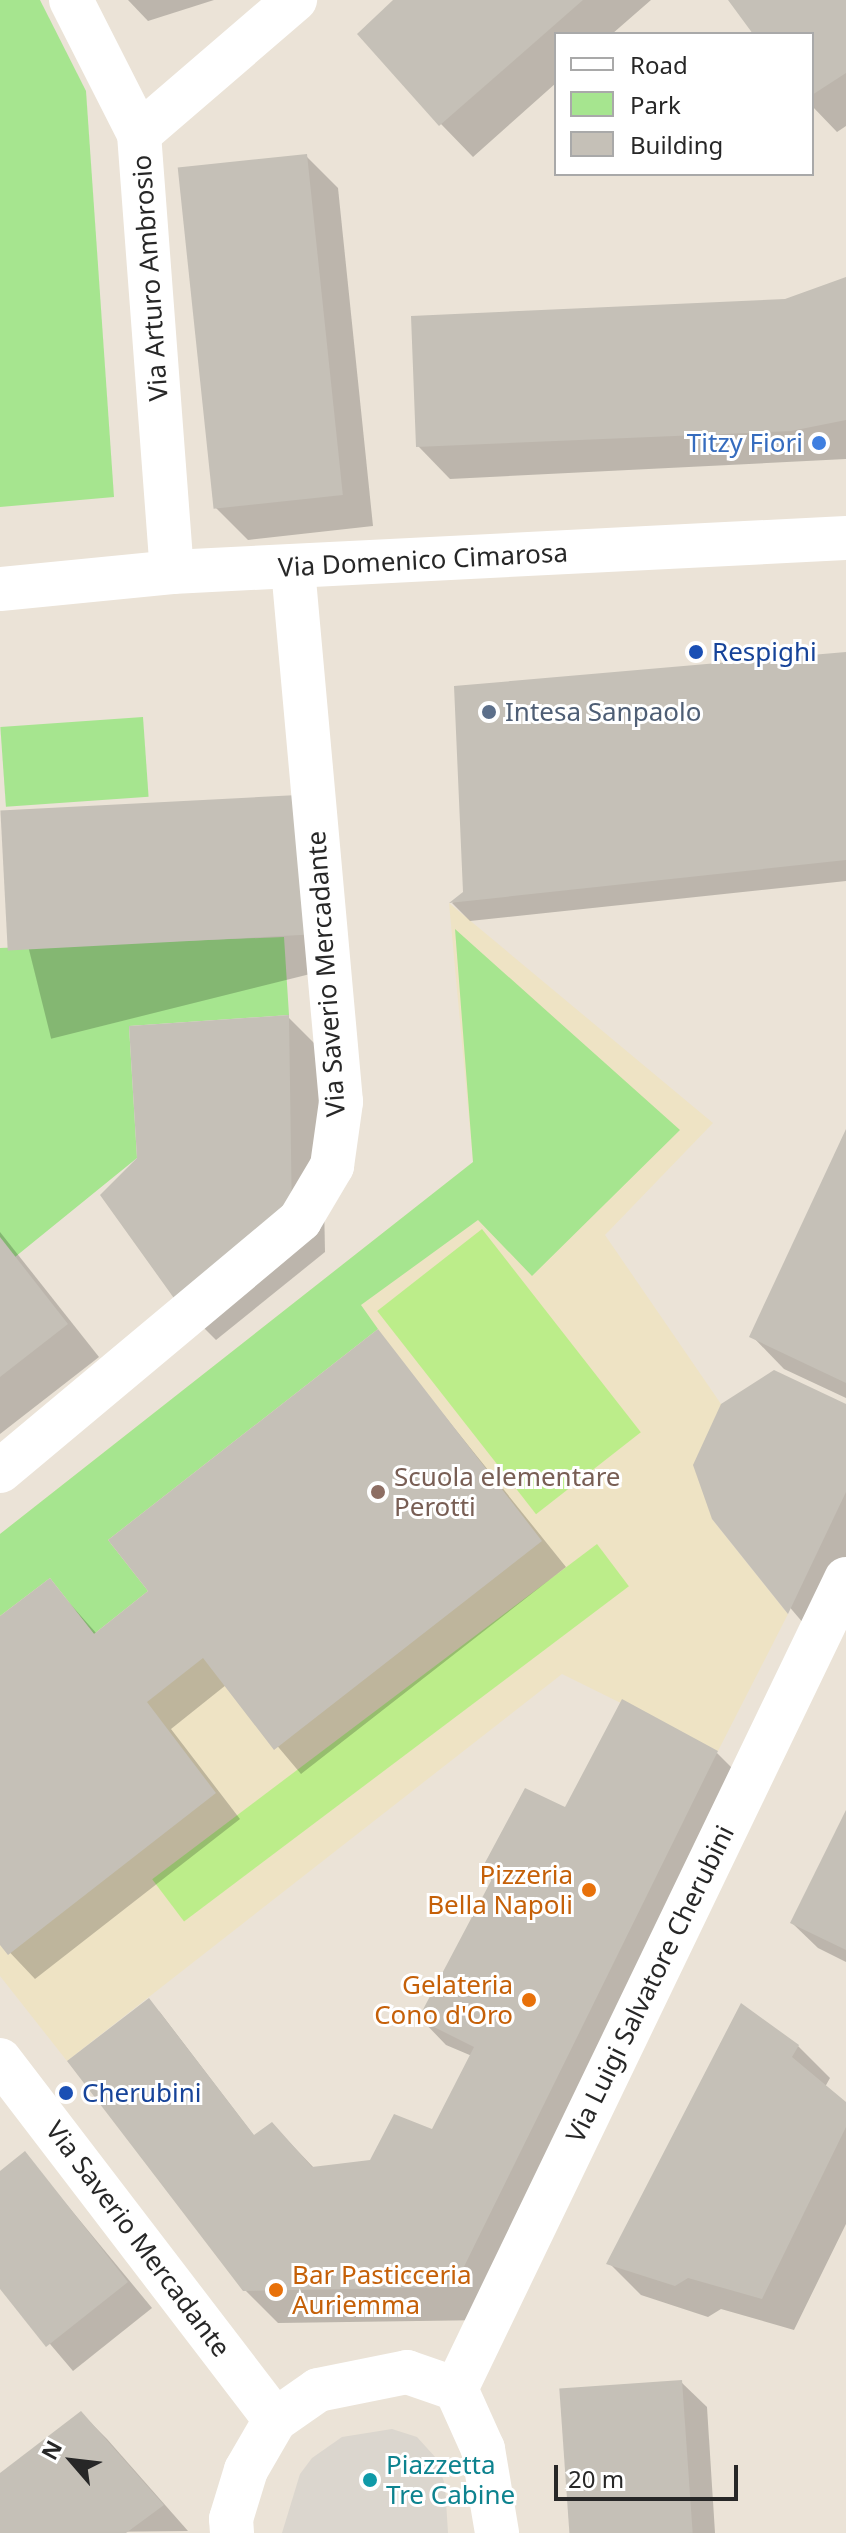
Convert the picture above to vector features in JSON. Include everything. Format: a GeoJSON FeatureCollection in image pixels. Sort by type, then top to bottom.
{"type":"FeatureCollection","features":[{"type":"Feature","properties":{"kind":"street","name":"Via Arturo Ambrosio"},"geometry":{"type":"LineString","coordinates":[[71,0],[139,134],[172,572]]}},
{"type":"Feature","properties":{"kind":"street"},"geometry":{"type":"LineString","coordinates":[[139,134],[295,0]]}},
{"type":"Feature","properties":{"kind":"street","name":"Via Domenico Cimarosa"},"geometry":{"type":"LineString","coordinates":[[0,589],[172,572],[846,538]]}},
{"type":"Feature","properties":{"kind":"street","name":"Via Saverio Mercadante"},"geometry":{"type":"LineString","coordinates":[[0,1471],[300,1220],[332,1166],[341,1102],[293,568]]}},
{"type":"Feature","properties":{"kind":"street","name":"Via Luigi Salvatore Cherubini"},"geometry":{"type":"LineString","coordinates":[[456,2389],[845,1582]]}},
{"type":"Feature","properties":{"kind":"street","name":"Via Saverio Mercadante"},"geometry":{"type":"LineString","coordinates":[[4,2074],[275,2420]]}},
{"type":"Feature","properties":{"kind":"street"},"geometry":{"type":"LineString","coordinates":[[225,2528],[246,2470],[275,2420],[318,2390],[362,2377],[407,2372],[456,2389],[483,2449],[497,2533]]}},
{"type":"Feature","properties":{"kind":"shaded area","name":"Scuola elementare Perotti"},"geometry":{"type":"Polygon","coordinates":[[[449,903],[713,1123],[605,1235],[721,1404],[712,1519],[788,1614],[718,1751],[562,1674],[67,2061],[0,1976],[0,1534],[473,1162],[449,903]]]}},
{"type":"Feature","properties":{"kind":"shaded area","name":"Piazzetta Tre Cabine"},"geometry":{"type":"Polygon","coordinates":[[[392,2429],[417,2437],[436,2458],[445,2485],[448,2533],[282,2533],[300,2474],[312,2458],[342,2437],[392,2429]]]}},
{"type":"Feature","properties":{"kind":"green space"},"geometry":{"type":"Polygon","coordinates":[[[0,0],[40,0],[86,91],[114,497],[0,507],[0,0]]]}},
{"type":"Feature","properties":{"kind":"green space"},"geometry":{"type":"Polygon","coordinates":[[[143,717],[149,797],[6,807],[0,727],[143,717]]]}},
{"type":"Feature","properties":{"kind":"green space"},"geometry":{"type":"Polygon","coordinates":[[[455,929],[680,1130],[532,1276],[478,1220],[361,1305],[378,1329],[108,1540],[148,1591],[94,1634],[50,1578],[0,1616],[0,1534],[473,1162],[455,929]]]}},
{"type":"Feature","properties":{"kind":"green space"},"geometry":{"type":"Polygon","coordinates":[[[284,937],[289,1015],[129,1026],[137,1158],[15,1257],[0,1248],[0,948],[284,937]]]}},
{"type":"Feature","properties":{"kind":"green space"},"geometry":{"type":"Polygon","coordinates":[[[482,1229],[641,1432],[536,1514],[377,1311],[482,1229]]]}},
{"type":"Feature","properties":{"kind":"green space"},"geometry":{"type":"Polygon","coordinates":[[[597,1544],[629,1586],[184,1922],[152,1879],[597,1544]]]}},
{"type":"Feature","properties":{"kind":"building"},"geometry":{"type":"Polygon","coordinates":[[[393,0],[583,0],[439,126],[357,34],[393,0]]]}},
{"type":"Feature","properties":{"kind":"building"},"geometry":{"type":"Polygon","coordinates":[[[728,0],[846,0],[846,73],[814,94],[814,32],[752,32],[728,0]]]}},
{"type":"Feature","properties":{"kind":"building"},"geometry":{"type":"Polygon","coordinates":[[[307,154],[343,495],[214,509],[178,168],[307,154]]]}},
{"type":"Feature","properties":{"kind":"building"},"geometry":{"type":"Polygon","coordinates":[[[846,277],[846,420],[791,431],[416,447],[411,316],[785,299],[846,277]]]}},
{"type":"Feature","properties":{"kind":"building"},"geometry":{"type":"Polygon","coordinates":[[[846,652],[846,860],[449,903],[463,892],[454,686],[846,652]]]}},
{"type":"Feature","properties":{"kind":"building"},"geometry":{"type":"Polygon","coordinates":[[[298,795],[305,935],[8,950],[0,811],[298,795]]]}},
{"type":"Feature","properties":{"kind":"building"},"geometry":{"type":"Polygon","coordinates":[[[289,1015],[292,1219],[181,1308],[100,1195],[137,1158],[129,1026],[289,1015]]]}},
{"type":"Feature","properties":{"kind":"building"},"geometry":{"type":"Polygon","coordinates":[[[846,1129],[846,1383],[749,1337],[846,1129]]]}},
{"type":"Feature","properties":{"kind":"building"},"geometry":{"type":"Polygon","coordinates":[[[0,1237],[68,1324],[0,1377],[0,1237]]]}},
{"type":"Feature","properties":{"kind":"building"},"geometry":{"type":"Polygon","coordinates":[[[378,1329],[542,1541],[274,1750],[203,1658],[147,1702],[216,1793],[8,1955],[0,1945],[0,1616],[50,1578],[94,1634],[148,1591],[108,1540],[378,1329]]]}},
{"type":"Feature","properties":{"kind":"building"},"geometry":{"type":"Polygon","coordinates":[[[774,1370],[846,1404],[846,1492],[788,1614],[712,1519],[693,1465],[721,1404],[774,1370]]]}},
{"type":"Feature","properties":{"kind":"building"},"geometry":{"type":"Polygon","coordinates":[[[622,1699],[718,1751],[454,2287],[243,2291],[67,2061],[149,1998],[254,2135],[272,2122],[312,2167],[370,2160],[394,2114],[432,2129],[474,2047],[418,2019],[492,1879],[480,1872],[525,1788],[565,1807],[622,1699]]]}},
{"type":"Feature","properties":{"kind":"building"},"geometry":{"type":"Polygon","coordinates":[[[846,1810],[846,1950],[790,1923],[846,1810]]]}},
{"type":"Feature","properties":{"kind":"building"},"geometry":{"type":"Polygon","coordinates":[[[741,2003],[799,2045],[792,2057],[846,2102],[846,2127],[762,2299],[688,2278],[675,2286],[606,2264],[741,2003]]]}},
{"type":"Feature","properties":{"kind":"building"},"geometry":{"type":"Polygon","coordinates":[[[25,2151],[128,2282],[46,2347],[0,2289],[0,2171],[25,2151]]]}},
{"type":"Feature","properties":{"kind":"building"},"geometry":{"type":"Polygon","coordinates":[[[682,2380],[693,2533],[569,2533],[559,2389],[682,2380]]]}},
{"type":"Feature","properties":{"kind":"building"},"geometry":{"type":"Polygon","coordinates":[[[81,2411],[164,2505],[126,2533],[0,2533],[0,2473],[81,2411]]]}},
{"type":"Feature","properties":{"kind":"place","name":"Titzy Fiori"},"geometry":{"type":"Point","coordinates":[819,443]}},
{"type":"Feature","properties":{"kind":"place","name":"Respighi"},"geometry":{"type":"Point","coordinates":[696,652]}},
{"type":"Feature","properties":{"kind":"place","name":"Intesa Sanpaolo"},"geometry":{"type":"Point","coordinates":[489,712]}},
{"type":"Feature","properties":{"kind":"place","name":"Scuola elementare Perotti"},"geometry":{"type":"Point","coordinates":[378,1492]}},
{"type":"Feature","properties":{"kind":"place","name":"Pizzeria Bella Napoli"},"geometry":{"type":"Point","coordinates":[589,1890]}},
{"type":"Feature","properties":{"kind":"place","name":"Gelateria Cono d'Oro"},"geometry":{"type":"Point","coordinates":[529,2000]}},
{"type":"Feature","properties":{"kind":"place","name":"Cherubini"},"geometry":{"type":"Point","coordinates":[66,2093]}},
{"type":"Feature","properties":{"kind":"place","name":"Bar Pasticceria Auriemma"},"geometry":{"type":"Point","coordinates":[276,2290]}},
{"type":"Feature","properties":{"kind":"place","name":"Piazzetta Tre Cabine"},"geometry":{"type":"Point","coordinates":[370,2480]}}]}
